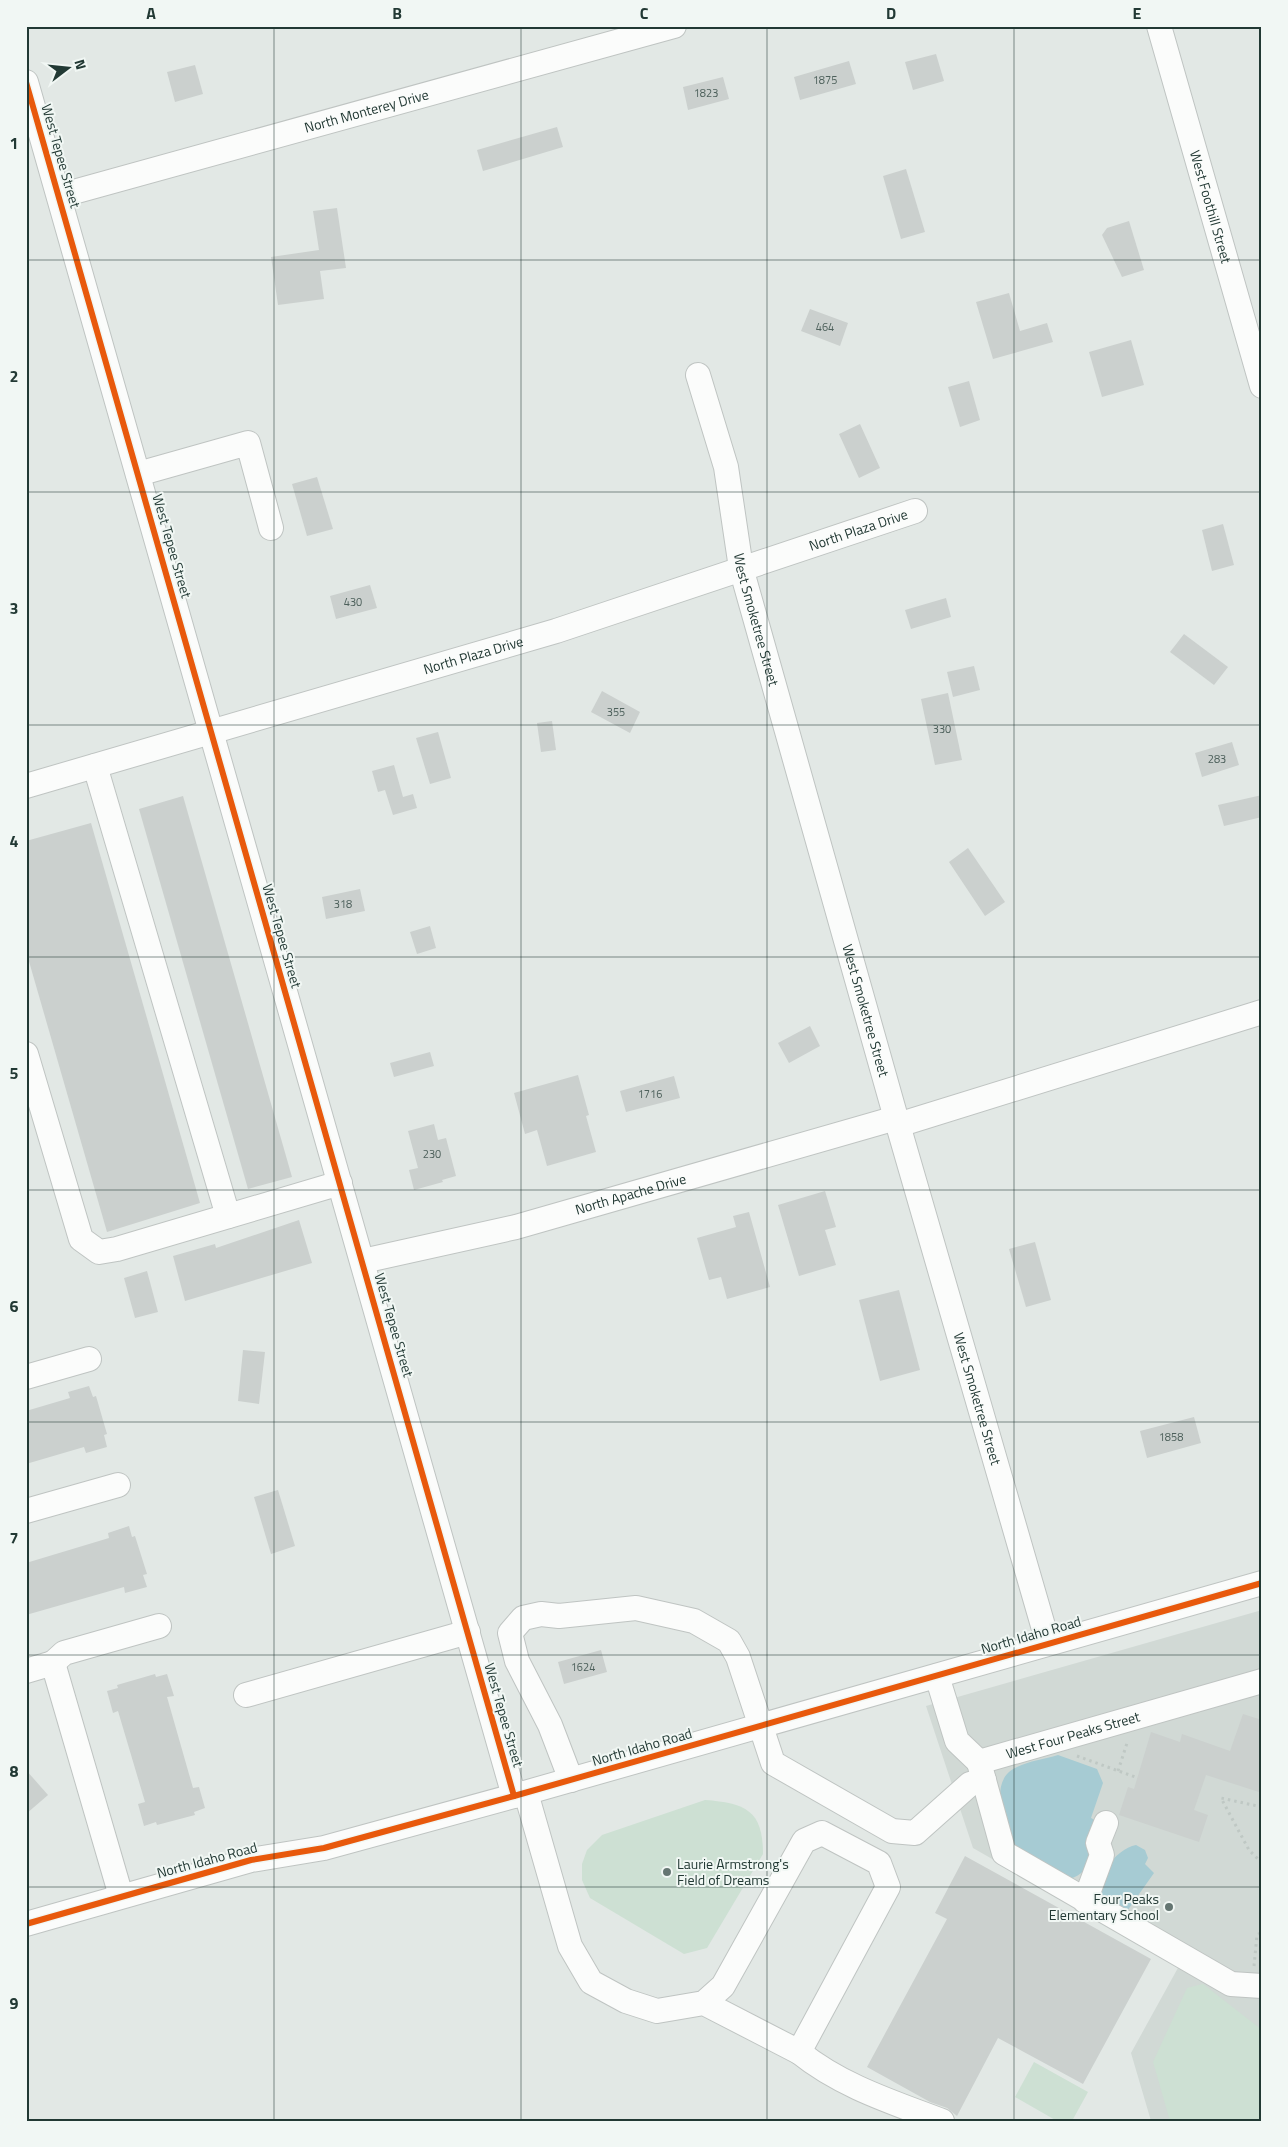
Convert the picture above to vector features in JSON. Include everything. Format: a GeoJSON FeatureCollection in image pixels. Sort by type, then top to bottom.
{"type":"FeatureCollection","features":[{"type":"Feature","properties":{"kind":"street","name":"North Monterey Drive"},"geometry":{"type":"LineString","coordinates":[[59,196],[674,26]]}},
{"type":"Feature","properties":{"kind":"street","name":"West Foothill Street"},"geometry":{"type":"LineString","coordinates":[[1159,26],[1262,386]]}},
{"type":"Feature","properties":{"kind":"street","name":"West Tepee Street"},"geometry":{"type":"LineString","coordinates":[[26,82],[468,1632],[570,1946],[591,1982],[626,2001],[657,2011],[704,2003]]}},
{"type":"Feature","properties":{"kind":"street","name":"West Smoketree Street"},"geometry":{"type":"LineString","coordinates":[[698,375],[726,467],[741,568],[897,1121],[1048,1643]]}},
{"type":"Feature","properties":{"kind":"street"},"geometry":{"type":"LineString","coordinates":[[138,474],[248,443],[271,528]]}},
{"type":"Feature","properties":{"kind":"street","name":"North Plaza Drive"},"geometry":{"type":"LineString","coordinates":[[26,786],[556,631],[915,511]]}},
{"type":"Feature","properties":{"kind":"street"},"geometry":{"type":"LineString","coordinates":[[95,766],[228,1216]]}},
{"type":"Feature","properties":{"kind":"street","name":"North Apache Drive"},"geometry":{"type":"LineString","coordinates":[[363,1261],[516,1227],[897,1121],[1262,1012]]}},
{"type":"Feature","properties":{"kind":"street"},"geometry":{"type":"LineString","coordinates":[[26,1054],[80,1239],[99,1252],[117,1249],[340,1183]]}},
{"type":"Feature","properties":{"kind":"street"},"geometry":{"type":"LineString","coordinates":[[26,1377],[89,1359]]}},
{"type":"Feature","properties":{"kind":"street"},"geometry":{"type":"LineString","coordinates":[[26,1511],[118,1485]]}},
{"type":"Feature","properties":{"kind":"street","name":"North Idaho Road"},"geometry":{"type":"LineString","coordinates":[[26,1924],[250,1860],[324,1848],[520,1795],[1262,1582]]}},
{"type":"Feature","properties":{"kind":"street","name":"West Four Peaks Street"},"geometry":{"type":"LineString","coordinates":[[571,1780],[550,1725],[517,1661],[510,1633],[523,1618],[541,1614],[559,1616],[636,1608],[694,1621],[729,1641],[738,1657],[773,1763],[892,1831],[915,1833],[970,1784],[981,1771],[1135,1717],[1262,1681]]}},
{"type":"Feature","properties":{"kind":"street"},"geometry":{"type":"LineString","coordinates":[[26,1671],[53,1663],[64,1653],[159,1626]]}},
{"type":"Feature","properties":{"kind":"street"},"geometry":{"type":"LineString","coordinates":[[246,1695],[468,1632]]}},
{"type":"Feature","properties":{"kind":"street"},"geometry":{"type":"LineString","coordinates":[[53,1663],[120,1896]]}},
{"type":"Feature","properties":{"kind":"street"},"geometry":{"type":"LineString","coordinates":[[937,1676],[957,1741],[981,1771],[1004,1853],[1231,1984],[1257,1986]]}},
{"type":"Feature","properties":{"kind":"street"},"geometry":{"type":"LineString","coordinates":[[1085,1901],[1102,1855],[1113,1849],[1113,1826]]}},
{"type":"Feature","properties":{"kind":"street"},"geometry":{"type":"LineString","coordinates":[[799,2052],[888,1887],[879,1863],[822,1833],[804,1841],[723,1986],[704,2003],[799,2052],[812,2063],[855,2088],[942,2121]]}},
{"type":"Feature","properties":{"kind":"path"},"geometry":{"type":"LineString","coordinates":[[1118,1771],[1135,1717]]}},
{"type":"Feature","properties":{"kind":"path"},"geometry":{"type":"LineString","coordinates":[[1076,1756],[1138,1778]]}},
{"type":"Feature","properties":{"kind":"path"},"geometry":{"type":"LineString","coordinates":[[1262,1808],[1221,1798],[1249,1850],[1262,1863]]}},
{"type":"Feature","properties":{"kind":"path"},"geometry":{"type":"LineString","coordinates":[[1257,1986],[1256,1935],[1262,1932]]}},
{"type":"Feature","properties":{"kind":"shaded area","name":"Four Peaks Elementary School"},"geometry":{"type":"Polygon","coordinates":[[[1262,1610],[1262,2121],[1151,2121],[1131,2053],[1179,1966],[973,1848],[926,1706],[1262,1610]]]}},
{"type":"Feature","properties":{"kind":"green space","name":"Laurie Armstrong's Field of Dreams"},"geometry":{"type":"Polygon","coordinates":[[[705,1800],[731,1804],[749,1812],[760,1827],[763,1854],[707,1948],[684,1954],[590,1898],[582,1880],[582,1864],[587,1850],[602,1835],[705,1800]]]}},
{"type":"Feature","properties":{"kind":"green space"},"geometry":{"type":"Polygon","coordinates":[[[1203,1984],[1262,2030],[1262,2121],[1170,2121],[1153,2062],[1187,1988],[1203,1984]]]}},
{"type":"Feature","properties":{"kind":"green space"},"geometry":{"type":"Polygon","coordinates":[[[1034,2062],[1088,2092],[1072,2121],[1057,2121],[1015,2097],[1034,2062]]]}},
{"type":"Feature","properties":{"kind":"water"},"geometry":{"type":"Polygon","coordinates":[[[1058,1755],[1097,1769],[1103,1783],[1091,1818],[1097,1821],[1092,1856],[1084,1870],[1069,1879],[1009,1845],[1000,1802],[1000,1791],[1008,1773],[1022,1765],[1058,1755]]]}},
{"type":"Feature","properties":{"kind":"water"},"geometry":{"type":"Polygon","coordinates":[[[1136,1845],[1145,1850],[1148,1858],[1145,1864],[1154,1873],[1125,1914],[1105,1902],[1101,1894],[1101,1885],[1107,1867],[1113,1859],[1128,1848],[1136,1845]]]}},
{"type":"Feature","properties":{"kind":"building"},"geometry":{"type":"Polygon","coordinates":[[[936,54],[944,81],[913,90],[905,62],[936,54]]]}},
{"type":"Feature","properties":{"kind":"building"},"geometry":{"type":"Polygon","coordinates":[[[849,61],[856,84],[800,100],[794,77],[849,61]]]}},
{"type":"Feature","properties":{"kind":"building"},"geometry":{"type":"Polygon","coordinates":[[[195,65],[203,94],[175,102],[167,72],[195,65]]]}},
{"type":"Feature","properties":{"kind":"building"},"geometry":{"type":"Polygon","coordinates":[[[723,77],[729,99],[688,110],[683,87],[723,77]]]}},
{"type":"Feature","properties":{"kind":"building"},"geometry":{"type":"Polygon","coordinates":[[[557,127],[563,147],[483,171],[477,150],[557,127]]]}},
{"type":"Feature","properties":{"kind":"building"},"geometry":{"type":"Polygon","coordinates":[[[906,169],[925,232],[901,239],[883,176],[906,169]]]}},
{"type":"Feature","properties":{"kind":"building"},"geometry":{"type":"Polygon","coordinates":[[[337,208],[346,268],[320,271],[324,299],[278,305],[271,257],[319,250],[313,211],[337,208]]]}},
{"type":"Feature","properties":{"kind":"building"},"geometry":{"type":"Polygon","coordinates":[[[1129,221],[1144,270],[1122,277],[1102,235],[1107,228],[1129,221]]]}},
{"type":"Feature","properties":{"kind":"building"},"geometry":{"type":"Polygon","coordinates":[[[1009,293],[1020,331],[1047,323],[1053,342],[993,359],[976,302],[1009,293]]]}},
{"type":"Feature","properties":{"kind":"building"},"geometry":{"type":"Polygon","coordinates":[[[810,309],[848,323],[840,346],[801,331],[810,309]]]}},
{"type":"Feature","properties":{"kind":"building"},"geometry":{"type":"Polygon","coordinates":[[[1131,340],[1144,385],[1102,397],[1089,352],[1131,340]]]}},
{"type":"Feature","properties":{"kind":"building"},"geometry":{"type":"Polygon","coordinates":[[[969,381],[980,420],[960,427],[948,387],[969,381]]]}},
{"type":"Feature","properties":{"kind":"building"},"geometry":{"type":"Polygon","coordinates":[[[860,424],[880,468],[859,478],[839,434],[860,424]]]}},
{"type":"Feature","properties":{"kind":"building"},"geometry":{"type":"Polygon","coordinates":[[[317,477],[333,529],[307,536],[292,484],[317,477]]]}},
{"type":"Feature","properties":{"kind":"building"},"geometry":{"type":"Polygon","coordinates":[[[1223,524],[1234,565],[1212,571],[1202,530],[1223,524]]]}},
{"type":"Feature","properties":{"kind":"building"},"geometry":{"type":"Polygon","coordinates":[[[370,585],[377,608],[336,619],[330,596],[370,585]]]}},
{"type":"Feature","properties":{"kind":"building"},"geometry":{"type":"Polygon","coordinates":[[[946,598],[951,617],[911,629],[905,610],[946,598]]]}},
{"type":"Feature","properties":{"kind":"building"},"geometry":{"type":"Polygon","coordinates":[[[1184,634],[1228,667],[1214,685],[1170,652],[1184,634]]]}},
{"type":"Feature","properties":{"kind":"building"},"geometry":{"type":"Polygon","coordinates":[[[974,666],[980,690],[953,697],[947,672],[974,666]]]}},
{"type":"Feature","properties":{"kind":"building"},"geometry":{"type":"Polygon","coordinates":[[[602,691],[640,712],[630,733],[591,712],[602,691]]]}},
{"type":"Feature","properties":{"kind":"building"},"geometry":{"type":"Polygon","coordinates":[[[948,693],[962,760],[935,765],[921,699],[948,693]]]}},
{"type":"Feature","properties":{"kind":"building"},"geometry":{"type":"Polygon","coordinates":[[[552,721],[556,750],[541,752],[537,723],[552,721]]]}},
{"type":"Feature","properties":{"kind":"building"},"geometry":{"type":"Polygon","coordinates":[[[438,732],[451,778],[430,784],[416,738],[438,732]]]}},
{"type":"Feature","properties":{"kind":"building"},"geometry":{"type":"Polygon","coordinates":[[[1232,742],[1239,765],[1202,777],[1195,753],[1232,742]]]}},
{"type":"Feature","properties":{"kind":"building"},"geometry":{"type":"Polygon","coordinates":[[[394,765],[403,797],[413,794],[417,808],[393,815],[385,790],[378,792],[372,771],[394,765]]]}},
{"type":"Feature","properties":{"kind":"building"},"geometry":{"type":"Polygon","coordinates":[[[1262,795],[1262,817],[1224,826],[1218,805],[1262,795]]]}},
{"type":"Feature","properties":{"kind":"building"},"geometry":{"type":"Polygon","coordinates":[[[183,796],[292,1177],[248,1189],[139,809],[183,796]]]}},
{"type":"Feature","properties":{"kind":"building"},"geometry":{"type":"Polygon","coordinates":[[[91,823],[200,1203],[107,1232],[26,951],[26,841],[91,823]]]}},
{"type":"Feature","properties":{"kind":"building"},"geometry":{"type":"Polygon","coordinates":[[[968,848],[1005,902],[985,916],[949,862],[968,848]]]}},
{"type":"Feature","properties":{"kind":"building"},"geometry":{"type":"Polygon","coordinates":[[[360,889],[365,911],[326,919],[322,897],[360,889]]]}},
{"type":"Feature","properties":{"kind":"building"},"geometry":{"type":"Polygon","coordinates":[[[430,926],[436,948],[417,954],[410,932],[430,926]]]}},
{"type":"Feature","properties":{"kind":"building"},"geometry":{"type":"Polygon","coordinates":[[[810,1026],[820,1046],[789,1063],[778,1043],[810,1026]]]}},
{"type":"Feature","properties":{"kind":"building"},"geometry":{"type":"Polygon","coordinates":[[[430,1052],[434,1066],[394,1077],[390,1063],[430,1052]]]}},
{"type":"Feature","properties":{"kind":"building"},"geometry":{"type":"Polygon","coordinates":[[[578,1075],[589,1115],[586,1116],[596,1152],[547,1166],[537,1130],[525,1134],[514,1093],[578,1075]]]}},
{"type":"Feature","properties":{"kind":"building"},"geometry":{"type":"Polygon","coordinates":[[[674,1076],[680,1098],[626,1112],[620,1091],[674,1076]]]}},
{"type":"Feature","properties":{"kind":"building"},"geometry":{"type":"Polygon","coordinates":[[[434,1124],[438,1140],[446,1138],[456,1176],[442,1180],[443,1182],[414,1190],[409,1170],[418,1168],[408,1131],[434,1124]]]}},
{"type":"Feature","properties":{"kind":"building"},"geometry":{"type":"Polygon","coordinates":[[[825,1191],[836,1227],[825,1230],[836,1265],[799,1276],[778,1205],[825,1191]]]}},
{"type":"Feature","properties":{"kind":"building"},"geometry":{"type":"Polygon","coordinates":[[[749,1212],[770,1287],[727,1299],[721,1277],[709,1280],[697,1238],[736,1227],[733,1216],[749,1212]]]}},
{"type":"Feature","properties":{"kind":"building"},"geometry":{"type":"Polygon","coordinates":[[[299,1220],[312,1263],[185,1301],[173,1256],[215,1244],[216,1248],[299,1220]]]}},
{"type":"Feature","properties":{"kind":"building"},"geometry":{"type":"Polygon","coordinates":[[[1035,1242],[1051,1300],[1026,1307],[1009,1249],[1035,1242]]]}},
{"type":"Feature","properties":{"kind":"building"},"geometry":{"type":"Polygon","coordinates":[[[147,1271],[158,1312],[135,1318],[124,1278],[147,1271]]]}},
{"type":"Feature","properties":{"kind":"building"},"geometry":{"type":"Polygon","coordinates":[[[899,1290],[920,1370],[880,1381],[859,1300],[899,1290]]]}},
{"type":"Feature","properties":{"kind":"building"},"geometry":{"type":"Polygon","coordinates":[[[243,1350],[265,1352],[259,1404],[238,1401],[243,1350]]]}},
{"type":"Feature","properties":{"kind":"building"},"geometry":{"type":"Polygon","coordinates":[[[89,1386],[93,1397],[96,1396],[107,1434],[104,1435],[107,1447],[86,1453],[84,1447],[26,1464],[26,1411],[70,1398],[68,1392],[89,1386]]]}},
{"type":"Feature","properties":{"kind":"building"},"geometry":{"type":"Polygon","coordinates":[[[1194,1417],[1201,1443],[1147,1458],[1140,1431],[1194,1417]]]}},
{"type":"Feature","properties":{"kind":"building"},"geometry":{"type":"Polygon","coordinates":[[[278,1490],[295,1546],[271,1554],[254,1497],[278,1490]]]}},
{"type":"Feature","properties":{"kind":"building"},"geometry":{"type":"Polygon","coordinates":[[[129,1526],[132,1537],[135,1536],[147,1574],[143,1575],[147,1587],[125,1593],[124,1587],[26,1615],[26,1563],[109,1538],[108,1533],[129,1526]]]}},
{"type":"Feature","properties":{"kind":"building"},"geometry":{"type":"Polygon","coordinates":[[[601,1650],[607,1672],[564,1684],[558,1662],[601,1650]]]}},
{"type":"Feature","properties":{"kind":"building"},"geometry":{"type":"Polygon","coordinates":[[[155,1674],[156,1677],[167,1674],[174,1696],[167,1697],[193,1788],[199,1787],[205,1808],[194,1812],[195,1815],[157,1825],[156,1822],[144,1826],[138,1804],[145,1802],[118,1711],[113,1713],[107,1691],[118,1688],[117,1685],[155,1674]]]}},
{"type":"Feature","properties":{"kind":"building"},"geometry":{"type":"Polygon","coordinates":[[[1243,1714],[1262,1720],[1262,1793],[1206,1775],[1194,1810],[1208,1815],[1199,1842],[1119,1815],[1128,1787],[1134,1789],[1151,1732],[1180,1742],[1182,1734],[1230,1751],[1243,1714]]]}},
{"type":"Feature","properties":{"kind":"building"},"geometry":{"type":"Polygon","coordinates":[[[26,1770],[48,1795],[26,1814],[26,1770]]]}},
{"type":"Feature","properties":{"kind":"building"},"geometry":{"type":"Polygon","coordinates":[[[965,1856],[1151,1959],[1083,2084],[998,2038],[957,2116],[947,2108],[930,2102],[867,2067],[947,1919],[935,1913],[965,1856]]]}},
{"type":"Feature","properties":{"kind":"cycle path"},"geometry":{"type":"LineString","coordinates":[[26,82],[514,1796]]}},
{"type":"Feature","properties":{"kind":"cycle path"},"geometry":{"type":"LineString","coordinates":[[26,1924],[251,1860],[324,1848],[514,1796],[1262,1583]]}},
{"type":"Feature","properties":{"kind":"place","name":"Laurie Armstrong's Field of Dreams"},"geometry":{"type":"Point","coordinates":[667,1872]}},
{"type":"Feature","properties":{"kind":"place","name":"Four Peaks Elementary School"},"geometry":{"type":"Point","coordinates":[1169,1907]}}]}
